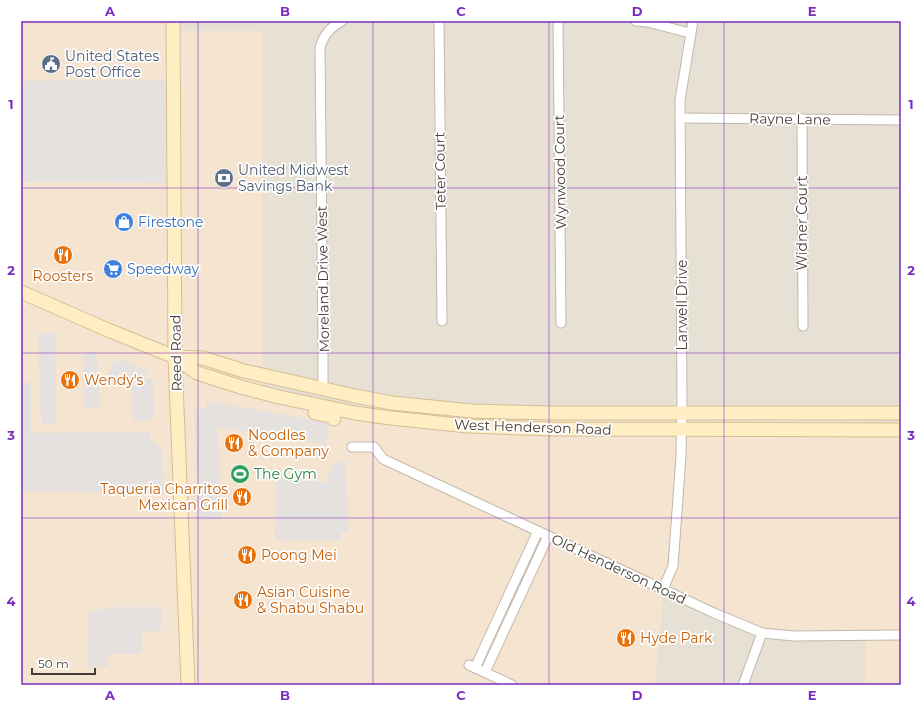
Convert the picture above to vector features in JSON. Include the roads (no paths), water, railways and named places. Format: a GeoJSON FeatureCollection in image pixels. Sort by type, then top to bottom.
{"type":"FeatureCollection","features":[{"type":"Feature","properties":{"kind":"main road","name":"Reed Road"},"geometry":{"type":"LineString","coordinates":[[174,21],[175,357],[188,685]]}},
{"type":"Feature","properties":{"kind":"main road","name":"West Henderson Road"},"geometry":{"type":"LineString","coordinates":[[21,292],[175,357],[197,373],[279,397],[391,418],[468,426],[552,430],[901,430]]}},
{"type":"Feature","properties":{"kind":"main road","name":"West Henderson Road"},"geometry":{"type":"LineString","coordinates":[[175,357],[203,358],[244,371],[323,390],[392,402],[472,411],[553,413],[901,413]]}},
{"type":"Feature","properties":{"kind":"main road"},"geometry":{"type":"LineString","coordinates":[[279,397],[283,406],[330,416],[334,419]]}},
{"type":"Feature","properties":{"kind":"street","name":"Moreland Drive West"},"geometry":{"type":"LineString","coordinates":[[323,390],[320,56],[322,40],[331,28],[342,21]]}},
{"type":"Feature","properties":{"kind":"street","name":"Teter Court"},"geometry":{"type":"LineString","coordinates":[[438,21],[442,321]]}},
{"type":"Feature","properties":{"kind":"street","name":"Wynwood Court"},"geometry":{"type":"LineString","coordinates":[[558,21],[562,323]]}},
{"type":"Feature","properties":{"kind":"street"},"geometry":{"type":"LineString","coordinates":[[636,21],[647,22],[690,33]]}},
{"type":"Feature","properties":{"kind":"street","name":"Larwell Drive"},"geometry":{"type":"LineString","coordinates":[[664,589],[673,566],[682,430],[680,100],[693,21]]}},
{"type":"Feature","properties":{"kind":"street","name":"Rayne Lane"},"geometry":{"type":"LineString","coordinates":[[680,118],[901,120]]}},
{"type":"Feature","properties":{"kind":"street","name":"Widner Court"},"geometry":{"type":"LineString","coordinates":[[802,119],[803,326]]}},
{"type":"Feature","properties":{"kind":"street","name":"Old Henderson Road"},"geometry":{"type":"LineString","coordinates":[[352,447],[374,447],[383,459],[714,613],[762,633],[794,636],[901,636]]}},
{"type":"Feature","properties":{"kind":"street"},"geometry":{"type":"LineString","coordinates":[[512,685],[472,667],[538,531]]}},
{"type":"Feature","properties":{"kind":"street"},"geometry":{"type":"LineString","coordinates":[[485,672],[548,536]]}},
{"type":"Feature","properties":{"kind":"street"},"geometry":{"type":"LineString","coordinates":[[743,685],[762,633]]}},
{"type":"Feature","properties":{"kind":"place","name":"United States Post Office"},"geometry":{"type":"Point","coordinates":[51,64]}},
{"type":"Feature","properties":{"kind":"place","name":"United Midwest Savings Bank"},"geometry":{"type":"Point","coordinates":[224,178]}},
{"type":"Feature","properties":{"kind":"place","name":"Firestone"},"geometry":{"type":"Point","coordinates":[124,222]}},
{"type":"Feature","properties":{"kind":"place","name":"Roosters"},"geometry":{"type":"Point","coordinates":[63,255]}},
{"type":"Feature","properties":{"kind":"place","name":"Speedway"},"geometry":{"type":"Point","coordinates":[113,269]}},
{"type":"Feature","properties":{"kind":"place","name":"Wendy's"},"geometry":{"type":"Point","coordinates":[70,380]}},
{"type":"Feature","properties":{"kind":"place","name":"Noodles & Company"},"geometry":{"type":"Point","coordinates":[234,443]}},
{"type":"Feature","properties":{"kind":"place","name":"The Gym"},"geometry":{"type":"Point","coordinates":[240,474]}},
{"type":"Feature","properties":{"kind":"place","name":"Taqueria Charritos Mexican Grill"},"geometry":{"type":"Point","coordinates":[242,497]}},
{"type":"Feature","properties":{"kind":"place","name":"Poong Mei"},"geometry":{"type":"Point","coordinates":[247,555]}},
{"type":"Feature","properties":{"kind":"place","name":"Asian Cuisine & Shabu Shabu"},"geometry":{"type":"Point","coordinates":[243,600]}},
{"type":"Feature","properties":{"kind":"place","name":"Hyde Park"},"geometry":{"type":"Point","coordinates":[626,638]}}]}
